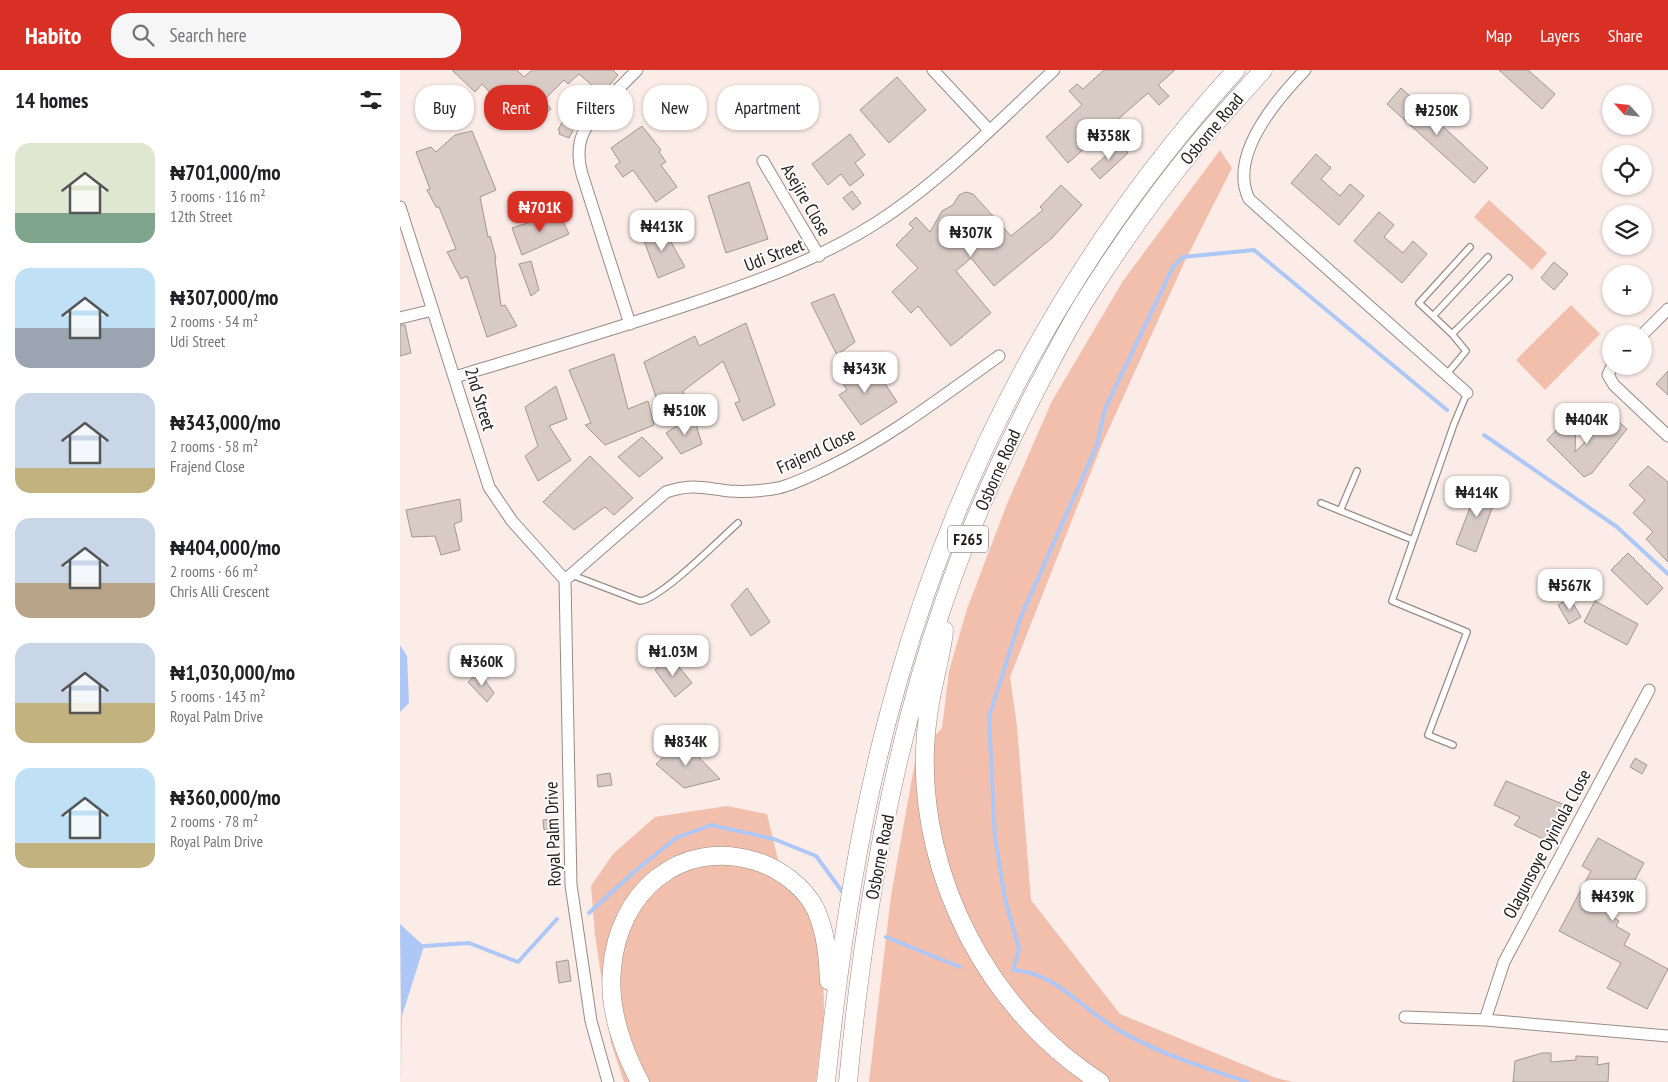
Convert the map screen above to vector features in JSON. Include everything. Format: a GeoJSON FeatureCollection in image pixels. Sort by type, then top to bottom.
{"type":"FeatureCollection","features":[{"type":"Feature","properties":{"kind":"main road","name":"Osborne Road"},"geometry":{"type":"LineString","coordinates":[[826,1082],[832,1024],[859,846],[879,755],[914,628],[952,522],[977,465],[1030,358],[1089,256],[1177,137],[1236,70]]}},
{"type":"Feature","properties":{"kind":"main road","name":"Osborne Road"},"geometry":{"type":"LineString","coordinates":[[848,1082],[865,945],[886,824],[914,698],[944,600],[966,542],[1019,423],[1088,296],[1140,220],[1196,146],[1263,70]]}},
{"type":"Feature","properties":{"kind":"main road"},"geometry":{"type":"LineString","coordinates":[[944,600],[943,642],[928,708],[925,783],[929,817],[946,885],[972,945],[1012,1002],[1038,1032],[1068,1060],[1100,1082]]}},
{"type":"Feature","properties":{"kind":"main road"},"geometry":{"type":"LineString","coordinates":[[640,1082],[623,1046],[617,1020],[611,970],[615,948],[621,926],[633,902],[662,874],[683,862],[703,856],[725,854],[768,865],[785,876],[802,891],[815,908],[823,927],[827,949],[832,1024]]}},
{"type":"Feature","properties":{"kind":"street"},"geometry":{"type":"LineString","coordinates":[[630,324],[582,174],[579,154],[580,142],[591,122],[637,70]]}},
{"type":"Feature","properties":{"kind":"street"},"geometry":{"type":"LineString","coordinates":[[933,70],[989,130]]}},
{"type":"Feature","properties":{"kind":"street","name":"Udi Street"},"geometry":{"type":"LineString","coordinates":[[455,377],[630,324],[780,273],[819,256],[876,223],[912,197],[1054,70]]}},
{"type":"Feature","properties":{"kind":"street"},"geometry":{"type":"LineString","coordinates":[[1305,70],[1278,99],[1257,133],[1247,159],[1244,190],[1257,208],[1467,393]]}},
{"type":"Feature","properties":{"kind":"street","name":"Asejire Close"},"geometry":{"type":"LineString","coordinates":[[763,161],[819,256]]}},
{"type":"Feature","properties":{"kind":"street","name":"2nd Street"},"geometry":{"type":"LineString","coordinates":[[400,207],[489,487],[512,522],[568,578]]}},
{"type":"Feature","properties":{"kind":"street"},"geometry":{"type":"LineString","coordinates":[[1652,326],[1668,309]]}},
{"type":"Feature","properties":{"kind":"street"},"geometry":{"type":"LineString","coordinates":[[400,318],[433,310]]}},
{"type":"Feature","properties":{"kind":"street","name":"Frajend Close"},"geometry":{"type":"LineString","coordinates":[[568,578],[666,492],[680,487],[697,485],[729,491],[758,491],[780,488],[853,455],[920,413],[999,356]]}},
{"type":"Feature","properties":{"kind":"street"},"geometry":{"type":"LineString","coordinates":[[1609,375],[1614,385],[1668,436]]}},
{"type":"Feature","properties":{"kind":"street","name":"Royal Palm Drive"},"geometry":{"type":"LineString","coordinates":[[568,578],[571,885],[591,1021],[608,1082]]}},
{"type":"Feature","properties":{"kind":"street","name":"Olagunsoye Oyinlola Close"},"geometry":{"type":"LineString","coordinates":[[1484,1020],[1504,962],[1649,690]]}},
{"type":"Feature","properties":{"kind":"street"},"geometry":{"type":"LineString","coordinates":[[1405,1017],[1484,1020],[1668,1036]]}},
{"type":"Feature","properties":{"kind":"lane"},"geometry":{"type":"LineString","coordinates":[[1446,375],[1466,351],[1452,334],[1420,303],[1470,247]]}},
{"type":"Feature","properties":{"kind":"lane"},"geometry":{"type":"LineString","coordinates":[[1433,316],[1488,256]]}},
{"type":"Feature","properties":{"kind":"lane"},"geometry":{"type":"LineString","coordinates":[[1452,334],[1509,278]]}},
{"type":"Feature","properties":{"kind":"lane"},"geometry":{"type":"LineString","coordinates":[[1453,745],[1428,735],[1467,632],[1392,601],[1454,424],[1467,393]]}},
{"type":"Feature","properties":{"kind":"lane"},"geometry":{"type":"LineString","coordinates":[[1340,510],[1357,471]]}},
{"type":"Feature","properties":{"kind":"lane"},"geometry":{"type":"LineString","coordinates":[[1321,503],[1413,540]]}},
{"type":"Feature","properties":{"kind":"lane"},"geometry":{"type":"LineString","coordinates":[[568,578],[640,601],[648,600],[666,587],[738,523]]}},
{"type":"Feature","properties":{"kind":"shaded area"},"geometry":{"type":"Polygon","coordinates":[[[1220,150],[1232,168],[1184,263],[1102,444],[1010,677],[1017,726],[1031,900],[1120,1014],[1276,1078],[1293,1082],[869,1082],[891,896],[916,756],[942,728],[949,671],[967,609],[1007,504],[1052,401],[1123,281],[1220,150]]]}},
{"type":"Feature","properties":{"kind":"shaded area"},"geometry":{"type":"Polygon","coordinates":[[[1489,200],[1547,253],[1532,270],[1474,217],[1489,200]]]}},
{"type":"Feature","properties":{"kind":"shaded area"},"geometry":{"type":"Polygon","coordinates":[[[1571,305],[1600,334],[1545,390],[1516,360],[1571,305]]]}},
{"type":"Feature","properties":{"kind":"shaded area"},"geometry":{"type":"Polygon","coordinates":[[[727,806],[767,814],[784,885],[811,912],[823,948],[824,1013],[816,1082],[624,1082],[611,1043],[595,935],[591,886],[613,854],[655,817],[727,806]]]}},
{"type":"Feature","properties":{"kind":"water"},"geometry":{"type":"Polygon","coordinates":[[[400,645],[407,656],[409,703],[400,712],[400,645]]]}},
{"type":"Feature","properties":{"kind":"water"},"geometry":{"type":"Polygon","coordinates":[[[400,924],[424,946],[402,1016],[402,1082],[400,924]]]}},
{"type":"Feature","properties":{"kind":"building"},"geometry":{"type":"Polygon","coordinates":[[[452,70],[517,70],[524,77],[532,70],[613,70],[618,75],[610,85],[592,85],[579,74],[568,84],[564,80],[548,96],[548,85],[484,86],[482,84],[475,92],[474,85],[468,85],[452,70]]]}},
{"type":"Feature","properties":{"kind":"building"},"geometry":{"type":"Polygon","coordinates":[[[1104,70],[1175,70],[1158,85],[1169,96],[1159,105],[1148,93],[1068,163],[1046,137],[1082,105],[1069,91],[1077,84],[1083,89],[1104,70]]]}},
{"type":"Feature","properties":{"kind":"building"},"geometry":{"type":"Polygon","coordinates":[[[1499,70],[1528,70],[1555,94],[1542,109],[1499,70]]]}},
{"type":"Feature","properties":{"kind":"building"},"geometry":{"type":"Polygon","coordinates":[[[897,77],[926,110],[889,143],[860,110],[897,77]]]}},
{"type":"Feature","properties":{"kind":"building"},"geometry":{"type":"Polygon","coordinates":[[[1401,88],[1488,168],[1474,183],[1387,104],[1401,88]]]}},
{"type":"Feature","properties":{"kind":"building"},"geometry":{"type":"Polygon","coordinates":[[[642,126],[643,130],[645,130],[661,150],[659,152],[666,162],[661,165],[677,187],[656,202],[633,170],[623,177],[615,166],[620,162],[611,148],[642,126]]]}},
{"type":"Feature","properties":{"kind":"building"},"geometry":{"type":"Polygon","coordinates":[[[558,130],[573,130],[569,138],[559,134],[560,131],[558,130]]]}},
{"type":"Feature","properties":{"kind":"building"},"geometry":{"type":"Polygon","coordinates":[[[472,131],[496,190],[480,197],[488,237],[490,236],[496,258],[501,306],[505,305],[517,326],[487,337],[467,276],[461,279],[447,252],[456,249],[439,207],[436,207],[427,190],[430,189],[416,152],[431,147],[436,152],[455,135],[472,131]]]}},
{"type":"Feature","properties":{"kind":"building"},"geometry":{"type":"Polygon","coordinates":[[[850,134],[865,155],[855,163],[864,175],[850,186],[841,174],[828,185],[812,164],[850,134]]]}},
{"type":"Feature","properties":{"kind":"building"},"geometry":{"type":"Polygon","coordinates":[[[1119,144],[1128,153],[1100,179],[1091,169],[1119,144]]]}},
{"type":"Feature","properties":{"kind":"building"},"geometry":{"type":"Polygon","coordinates":[[[1316,154],[1331,168],[1321,179],[1340,196],[1350,184],[1364,196],[1339,225],[1291,183],[1316,154]]]}},
{"type":"Feature","properties":{"kind":"building"},"geometry":{"type":"Polygon","coordinates":[[[749,182],[768,239],[726,253],[708,196],[749,182]]]}},
{"type":"Feature","properties":{"kind":"building"},"geometry":{"type":"Polygon","coordinates":[[[1061,185],[1082,205],[1052,238],[994,286],[971,258],[956,271],[991,313],[951,346],[918,306],[911,313],[892,292],[918,268],[896,245],[913,228],[909,224],[916,217],[930,232],[942,211],[953,205],[959,195],[966,192],[973,194],[1011,236],[1043,210],[1040,207],[1061,185]]]}},
{"type":"Feature","properties":{"kind":"building"},"geometry":{"type":"Polygon","coordinates":[[[852,191],[861,203],[853,210],[843,198],[852,191]]]}},
{"type":"Feature","properties":{"kind":"building"},"geometry":{"type":"Polygon","coordinates":[[[1379,212],[1394,225],[1384,237],[1403,253],[1413,241],[1427,254],[1402,283],[1354,241],[1379,212]]]}},
{"type":"Feature","properties":{"kind":"building"},"geometry":{"type":"Polygon","coordinates":[[[559,213],[569,234],[522,255],[512,228],[559,213]]]}},
{"type":"Feature","properties":{"kind":"building"},"geometry":{"type":"Polygon","coordinates":[[[662,226],[685,267],[658,278],[641,233],[662,226]]]}},
{"type":"Feature","properties":{"kind":"building"},"geometry":{"type":"Polygon","coordinates":[[[531,261],[539,290],[531,296],[519,264],[531,261]]]}},
{"type":"Feature","properties":{"kind":"building"},"geometry":{"type":"Polygon","coordinates":[[[1554,262],[1568,274],[1554,290],[1541,278],[1554,262]]]}},
{"type":"Feature","properties":{"kind":"building"},"geometry":{"type":"Polygon","coordinates":[[[834,294],[855,342],[837,355],[811,303],[834,294]]]}},
{"type":"Feature","properties":{"kind":"building"},"geometry":{"type":"Polygon","coordinates":[[[746,323],[775,405],[743,421],[735,403],[740,401],[723,361],[683,391],[685,397],[656,397],[644,362],[695,336],[699,346],[746,323]]]}},
{"type":"Feature","properties":{"kind":"building"},"geometry":{"type":"Polygon","coordinates":[[[400,325],[405,325],[411,353],[400,356],[400,325]]]}},
{"type":"Feature","properties":{"kind":"building"},"geometry":{"type":"Polygon","coordinates":[[[614,354],[628,409],[648,401],[654,425],[605,445],[585,425],[591,423],[569,370],[614,354]]]}},
{"type":"Feature","properties":{"kind":"building"},"geometry":{"type":"Polygon","coordinates":[[[851,363],[863,379],[876,370],[897,402],[861,425],[839,395],[847,390],[838,377],[851,363]]]}},
{"type":"Feature","properties":{"kind":"building"},"geometry":{"type":"Polygon","coordinates":[[[1668,371],[1668,395],[1656,384],[1668,371]]]}},
{"type":"Feature","properties":{"kind":"building"},"geometry":{"type":"Polygon","coordinates":[[[556,386],[567,419],[549,426],[571,460],[538,481],[525,456],[538,446],[525,407],[556,386]]]}},
{"type":"Feature","properties":{"kind":"building"},"geometry":{"type":"Polygon","coordinates":[[[693,415],[702,444],[681,454],[666,433],[693,415]]]}},
{"type":"Feature","properties":{"kind":"building"},"geometry":{"type":"Polygon","coordinates":[[[1612,416],[1627,429],[1592,473],[1584,477],[1547,440],[1562,424],[1576,421],[1575,452],[1612,416]]]}},
{"type":"Feature","properties":{"kind":"building"},"geometry":{"type":"Polygon","coordinates":[[[642,437],[663,458],[639,477],[618,457],[642,437]]]}},
{"type":"Feature","properties":{"kind":"building"},"geometry":{"type":"Polygon","coordinates":[[[590,456],[633,498],[614,515],[605,507],[574,530],[543,502],[590,456]]]}},
{"type":"Feature","properties":{"kind":"building"},"geometry":{"type":"Polygon","coordinates":[[[1648,466],[1668,482],[1668,562],[1646,539],[1653,532],[1633,513],[1645,500],[1629,485],[1648,466]]]}},
{"type":"Feature","properties":{"kind":"building"},"geometry":{"type":"Polygon","coordinates":[[[1479,484],[1498,492],[1476,552],[1456,544],[1479,484]]]}},
{"type":"Feature","properties":{"kind":"building"},"geometry":{"type":"Polygon","coordinates":[[[460,499],[462,521],[454,524],[460,550],[441,555],[435,536],[412,537],[406,510],[460,499]]]}},
{"type":"Feature","properties":{"kind":"building"},"geometry":{"type":"Polygon","coordinates":[[[1628,553],[1663,588],[1647,605],[1611,570],[1628,553]]]}},
{"type":"Feature","properties":{"kind":"building"},"geometry":{"type":"Polygon","coordinates":[[[747,588],[770,622],[751,636],[731,605],[747,588]]]}},
{"type":"Feature","properties":{"kind":"building"},"geometry":{"type":"Polygon","coordinates":[[[1570,598],[1581,617],[1569,624],[1558,605],[1570,598]]]}},
{"type":"Feature","properties":{"kind":"building"},"geometry":{"type":"Polygon","coordinates":[[[1595,601],[1638,624],[1627,645],[1584,622],[1595,601]]]}},
{"type":"Feature","properties":{"kind":"building"},"geometry":{"type":"Polygon","coordinates":[[[670,656],[692,683],[675,697],[655,670],[670,656]]]}},
{"type":"Feature","properties":{"kind":"building"},"geometry":{"type":"Polygon","coordinates":[[[479,672],[494,693],[487,702],[468,682],[479,672]]]}},
{"type":"Feature","properties":{"kind":"building"},"geometry":{"type":"Polygon","coordinates":[[[681,739],[720,779],[684,788],[656,764],[681,739]]]}},
{"type":"Feature","properties":{"kind":"building"},"geometry":{"type":"Polygon","coordinates":[[[1635,758],[1647,765],[1642,774],[1630,767],[1635,758]]]}},
{"type":"Feature","properties":{"kind":"building"},"geometry":{"type":"Polygon","coordinates":[[[610,773],[612,785],[598,787],[597,775],[610,773]]]}},
{"type":"Feature","properties":{"kind":"building"},"geometry":{"type":"Polygon","coordinates":[[[1506,781],[1565,805],[1545,840],[1514,825],[1520,817],[1494,805],[1506,781]]]}},
{"type":"Feature","properties":{"kind":"building"},"geometry":{"type":"Polygon","coordinates":[[[554,819],[555,829],[544,830],[543,820],[554,819]]]}},
{"type":"Feature","properties":{"kind":"building"},"geometry":{"type":"Polygon","coordinates":[[[1598,838],[1644,863],[1614,918],[1619,921],[1616,926],[1630,934],[1624,945],[1668,969],[1647,1009],[1607,988],[1621,963],[1559,931],[1591,871],[1582,866],[1598,838]]]}},
{"type":"Feature","properties":{"kind":"building"},"geometry":{"type":"Polygon","coordinates":[[[568,960],[571,981],[559,983],[556,962],[568,960]]]}},
{"type":"Feature","properties":{"kind":"building"},"geometry":{"type":"Polygon","coordinates":[[[1542,1053],[1551,1053],[1551,1062],[1576,1060],[1576,1056],[1598,1057],[1597,1065],[1609,1063],[1608,1082],[1513,1082],[1515,1061],[1542,1053]]]}},
{"type":"Feature","properties":{"kind":"waterway"},"geometry":{"type":"LineString","coordinates":[[1247,1082],[1178,1058],[1144,1043],[1112,1026],[1054,983],[1028,972],[1013,970],[1019,949],[1005,899],[995,838],[989,717],[1020,619],[1097,445],[1105,409],[1173,267],[1183,257],[1254,250],[1447,410]]}},
{"type":"Feature","properties":{"kind":"waterway"},"geometry":{"type":"LineString","coordinates":[[1484,435],[1617,527],[1668,574]]}},
{"type":"Feature","properties":{"kind":"waterway"},"geometry":{"type":"LineString","coordinates":[[589,913],[634,872],[676,838],[711,825],[774,839],[816,856],[844,894]]}},
{"type":"Feature","properties":{"kind":"waterway"},"geometry":{"type":"LineString","coordinates":[[424,946],[469,943],[518,962],[557,919]]}},
{"type":"Feature","properties":{"kind":"waterway"},"geometry":{"type":"LineString","coordinates":[[886,937],[960,967]]}}]}
